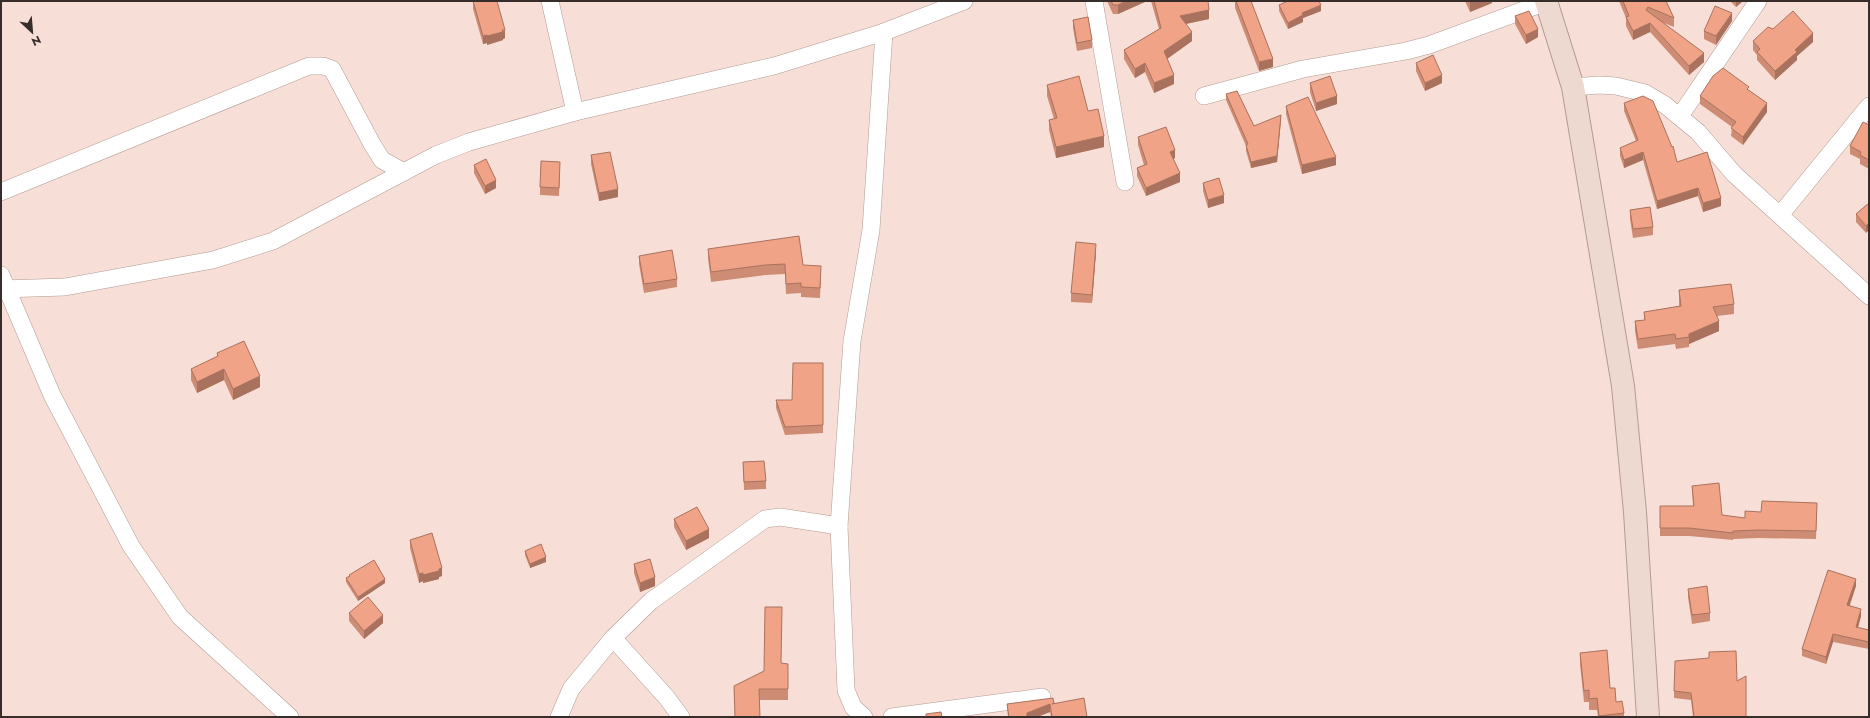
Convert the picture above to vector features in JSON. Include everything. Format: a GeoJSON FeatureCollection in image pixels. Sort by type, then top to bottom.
{"type":"FeatureCollection","features":[{"type":"Feature","properties":{"kind":"main road"},"geometry":{"type":"LineString","coordinates":[[1546,2],[1573,87],[1623,386],[1635,512],[1648,717]]}},
{"type":"Feature","properties":{"kind":"street"},"geometry":{"type":"LineString","coordinates":[[550,1],[575,112]]}},
{"type":"Feature","properties":{"kind":"street"},"geometry":{"type":"LineString","coordinates":[[290,717],[247,676],[180,617],[130,546],[52,395],[3,284],[65,287],[213,260],[273,241],[436,155],[469,142],[575,112],[774,66],[884,32],[964,1]]}},
{"type":"Feature","properties":{"kind":"street"},"geometry":{"type":"LineString","coordinates":[[1094,1],[1125,182]]}},
{"type":"Feature","properties":{"kind":"street"},"geometry":{"type":"LineString","coordinates":[[1680,116],[1758,1]]}},
{"type":"Feature","properties":{"kind":"street"},"geometry":{"type":"LineString","coordinates":[[1204,96],[1303,69],[1406,51],[1429,45],[1546,2]]}},
{"type":"Feature","properties":{"kind":"street"},"geometry":{"type":"LineString","coordinates":[[864,717],[853,707],[846,690],[838,526],[852,341],[871,230],[884,32]]}},
{"type":"Feature","properties":{"kind":"street"},"geometry":{"type":"LineString","coordinates":[[1,192],[309,66],[323,66],[332,69],[382,160],[404,172]]}},
{"type":"Feature","properties":{"kind":"street"},"geometry":{"type":"LineString","coordinates":[[1573,87],[1599,85],[1616,86],[1645,93],[1680,116],[1698,132],[1734,174],[1869,296]]}},
{"type":"Feature","properties":{"kind":"street"},"geometry":{"type":"LineString","coordinates":[[1780,215],[1869,106]]}},
{"type":"Feature","properties":{"kind":"street"},"geometry":{"type":"LineString","coordinates":[[559,717],[570,689],[613,638],[651,601],[765,519],[780,517],[838,526]]}},
{"type":"Feature","properties":{"kind":"street"},"geometry":{"type":"LineString","coordinates":[[613,638],[668,698],[681,717]]}},
{"type":"Feature","properties":{"kind":"street"},"geometry":{"type":"LineString","coordinates":[[892,717],[1042,697]]}},
{"type":"Feature","properties":{"kind":"building"},"geometry":{"type":"Polygon","coordinates":[[[473,1],[497,1],[505,30],[502,30],[503,32],[483,36],[473,1]]]}},
{"type":"Feature","properties":{"kind":"building"},"geometry":{"type":"Polygon","coordinates":[[[1111,1],[1126,1],[1118,5],[1113,5],[1111,1]]]}},
{"type":"Feature","properties":{"kind":"building"},"geometry":{"type":"Polygon","coordinates":[[[1154,1],[1208,1],[1209,10],[1180,16],[1192,32],[1164,51],[1174,75],[1154,83],[1145,63],[1135,69],[1124,50],[1161,28],[1154,1]]]}},
{"type":"Feature","properties":{"kind":"building"},"geometry":{"type":"Polygon","coordinates":[[[1236,1],[1251,1],[1273,59],[1259,62],[1236,1]]]}},
{"type":"Feature","properties":{"kind":"building"},"geometry":{"type":"Polygon","coordinates":[[[1288,1],[1319,1],[1321,5],[1302,13],[1303,15],[1288,23],[1279,5],[1288,1]]]}},
{"type":"Feature","properties":{"kind":"building"},"geometry":{"type":"Polygon","coordinates":[[[1623,1],[1666,1],[1674,18],[1648,7],[1646,10],[1704,53],[1689,66],[1650,23],[1633,31],[1626,17],[1629,16],[1623,1]]]}},
{"type":"Feature","properties":{"kind":"building"},"geometry":{"type":"Polygon","coordinates":[[[1715,6],[1732,13],[1716,36],[1704,31],[1715,6]]]}},
{"type":"Feature","properties":{"kind":"building"},"geometry":{"type":"Polygon","coordinates":[[[1529,11],[1538,29],[1526,35],[1515,16],[1529,11]]]}},
{"type":"Feature","properties":{"kind":"building"},"geometry":{"type":"Polygon","coordinates":[[[1793,11],[1813,33],[1795,50],[1797,52],[1775,71],[1757,52],[1760,49],[1753,41],[1768,27],[1773,29],[1793,11]]]}},
{"type":"Feature","properties":{"kind":"building"},"geometry":{"type":"Polygon","coordinates":[[[1088,17],[1092,40],[1077,43],[1073,20],[1088,17]]]}},
{"type":"Feature","properties":{"kind":"building"},"geometry":{"type":"Polygon","coordinates":[[[1433,55],[1442,75],[1425,83],[1416,63],[1433,55]]]}},
{"type":"Feature","properties":{"kind":"building"},"geometry":{"type":"Polygon","coordinates":[[[1723,68],[1749,87],[1747,89],[1767,103],[1743,137],[1731,128],[1736,122],[1700,96],[1713,76],[1723,68]]]}},
{"type":"Feature","properties":{"kind":"building"},"geometry":{"type":"Polygon","coordinates":[[[1079,76],[1088,111],[1098,109],[1104,136],[1056,147],[1049,120],[1057,118],[1047,85],[1079,76]]]}},
{"type":"Feature","properties":{"kind":"building"},"geometry":{"type":"Polygon","coordinates":[[[1330,76],[1337,96],[1316,103],[1310,83],[1330,76]]]}},
{"type":"Feature","properties":{"kind":"building"},"geometry":{"type":"Polygon","coordinates":[[[1237,91],[1254,126],[1281,115],[1277,156],[1251,162],[1246,145],[1248,144],[1226,94],[1237,91]]]}},
{"type":"Feature","properties":{"kind":"building"},"geometry":{"type":"Polygon","coordinates":[[[1643,96],[1653,101],[1672,147],[1673,146],[1677,162],[1707,152],[1721,198],[1703,203],[1698,188],[1657,201],[1643,152],[1624,160],[1620,148],[1638,140],[1624,103],[1643,96]]]}},
{"type":"Feature","properties":{"kind":"building"},"geometry":{"type":"Polygon","coordinates":[[[1308,97],[1336,157],[1302,165],[1286,106],[1308,97]]]}},
{"type":"Feature","properties":{"kind":"building"},"geometry":{"type":"Polygon","coordinates":[[[1863,122],[1869,125],[1869,160],[1860,155],[1861,152],[1850,146],[1863,122]]]}},
{"type":"Feature","properties":{"kind":"building"},"geometry":{"type":"Polygon","coordinates":[[[1166,127],[1175,150],[1170,152],[1180,173],[1146,188],[1137,168],[1147,164],[1138,137],[1166,127]]]}},
{"type":"Feature","properties":{"kind":"building"},"geometry":{"type":"Polygon","coordinates":[[[610,152],[618,189],[599,193],[591,155],[610,152]]]}},
{"type":"Feature","properties":{"kind":"building"},"geometry":{"type":"Polygon","coordinates":[[[486,159],[496,180],[485,186],[474,165],[486,159]]]}},
{"type":"Feature","properties":{"kind":"building"},"geometry":{"type":"Polygon","coordinates":[[[541,161],[560,162],[559,188],[540,187],[541,161]]]}},
{"type":"Feature","properties":{"kind":"building"},"geometry":{"type":"Polygon","coordinates":[[[1219,178],[1224,195],[1208,200],[1203,183],[1219,178]]]}},
{"type":"Feature","properties":{"kind":"building"},"geometry":{"type":"Polygon","coordinates":[[[1869,203],[1869,223],[1866,226],[1856,214],[1869,203]]]}},
{"type":"Feature","properties":{"kind":"building"},"geometry":{"type":"Polygon","coordinates":[[[1650,207],[1653,227],[1633,229],[1630,210],[1650,207]]]}},
{"type":"Feature","properties":{"kind":"building"},"geometry":{"type":"Polygon","coordinates":[[[799,236],[803,265],[821,266],[820,288],[801,287],[801,283],[786,284],[785,264],[711,272],[708,249],[799,236]]]}},
{"type":"Feature","properties":{"kind":"building"},"geometry":{"type":"Polygon","coordinates":[[[1076,242],[1096,244],[1092,295],[1071,293],[1076,242]]]}},
{"type":"Feature","properties":{"kind":"building"},"geometry":{"type":"Polygon","coordinates":[[[672,250],[677,279],[644,284],[639,256],[672,250]]]}},
{"type":"Feature","properties":{"kind":"building"},"geometry":{"type":"Polygon","coordinates":[[[1731,284],[1734,304],[1713,307],[1719,321],[1689,334],[1689,337],[1676,339],[1675,334],[1638,339],[1635,321],[1645,320],[1644,312],[1681,306],[1679,290],[1731,284]]]}},
{"type":"Feature","properties":{"kind":"building"},"geometry":{"type":"Polygon","coordinates":[[[244,341],[260,376],[233,389],[224,369],[197,382],[191,369],[218,356],[217,353],[244,341]]]}},
{"type":"Feature","properties":{"kind":"building"},"geometry":{"type":"Polygon","coordinates":[[[793,363],[823,363],[823,425],[785,427],[776,400],[792,400],[793,363]]]}},
{"type":"Feature","properties":{"kind":"building"},"geometry":{"type":"Polygon","coordinates":[[[764,461],[766,481],[744,482],[743,462],[764,461]]]}},
{"type":"Feature","properties":{"kind":"building"},"geometry":{"type":"Polygon","coordinates":[[[1719,483],[1722,515],[1745,518],[1745,511],[1761,512],[1762,501],[1817,503],[1816,531],[1758,530],[1733,531],[1733,533],[1689,528],[1660,528],[1660,506],[1694,506],[1692,486],[1719,483]]]}},
{"type":"Feature","properties":{"kind":"building"},"geometry":{"type":"Polygon","coordinates":[[[697,507],[709,529],[686,541],[674,519],[697,507]]]}},
{"type":"Feature","properties":{"kind":"building"},"geometry":{"type":"Polygon","coordinates":[[[432,533],[442,568],[439,569],[439,571],[423,575],[423,573],[419,574],[410,540],[432,533]]]}},
{"type":"Feature","properties":{"kind":"building"},"geometry":{"type":"Polygon","coordinates":[[[541,544],[546,557],[530,564],[525,551],[541,544]]]}},
{"type":"Feature","properties":{"kind":"building"},"geometry":{"type":"Polygon","coordinates":[[[650,559],[655,577],[640,583],[634,564],[650,559]]]}},
{"type":"Feature","properties":{"kind":"building"},"geometry":{"type":"Polygon","coordinates":[[[374,560],[385,579],[358,597],[346,578],[374,560]]]}},
{"type":"Feature","properties":{"kind":"building"},"geometry":{"type":"Polygon","coordinates":[[[1828,570],[1856,579],[1847,605],[1861,609],[1856,627],[1869,630],[1869,642],[1833,634],[1826,657],[1802,649],[1828,570]]]}},
{"type":"Feature","properties":{"kind":"building"},"geometry":{"type":"Polygon","coordinates":[[[1707,586],[1710,613],[1692,615],[1688,589],[1707,586]]]}},
{"type":"Feature","properties":{"kind":"building"},"geometry":{"type":"Polygon","coordinates":[[[368,597],[383,615],[364,631],[349,613],[368,597]]]}},
{"type":"Feature","properties":{"kind":"building"},"geometry":{"type":"Polygon","coordinates":[[[765,607],[782,607],[781,663],[788,664],[788,689],[759,689],[760,717],[735,717],[734,686],[764,671],[765,607]]]}},
{"type":"Feature","properties":{"kind":"building"},"geometry":{"type":"Polygon","coordinates":[[[1607,650],[1610,688],[1615,688],[1616,702],[1622,701],[1624,713],[1599,716],[1597,698],[1589,699],[1589,690],[1584,691],[1580,653],[1607,650]]]}},
{"type":"Feature","properties":{"kind":"building"},"geometry":{"type":"Polygon","coordinates":[[[1736,651],[1737,681],[1746,676],[1746,717],[1694,717],[1691,693],[1674,691],[1675,661],[1709,658],[1709,652],[1736,651]]]}},
{"type":"Feature","properties":{"kind":"building"},"geometry":{"type":"Polygon","coordinates":[[[1053,698],[1054,703],[1052,704],[1084,698],[1087,717],[1052,717],[1050,704],[1027,713],[1027,717],[1009,717],[1007,704],[1053,698]]]}},
{"type":"Feature","properties":{"kind":"building"},"geometry":{"type":"Polygon","coordinates":[[[941,712],[942,717],[926,717],[926,714],[941,712]]]}}]}
